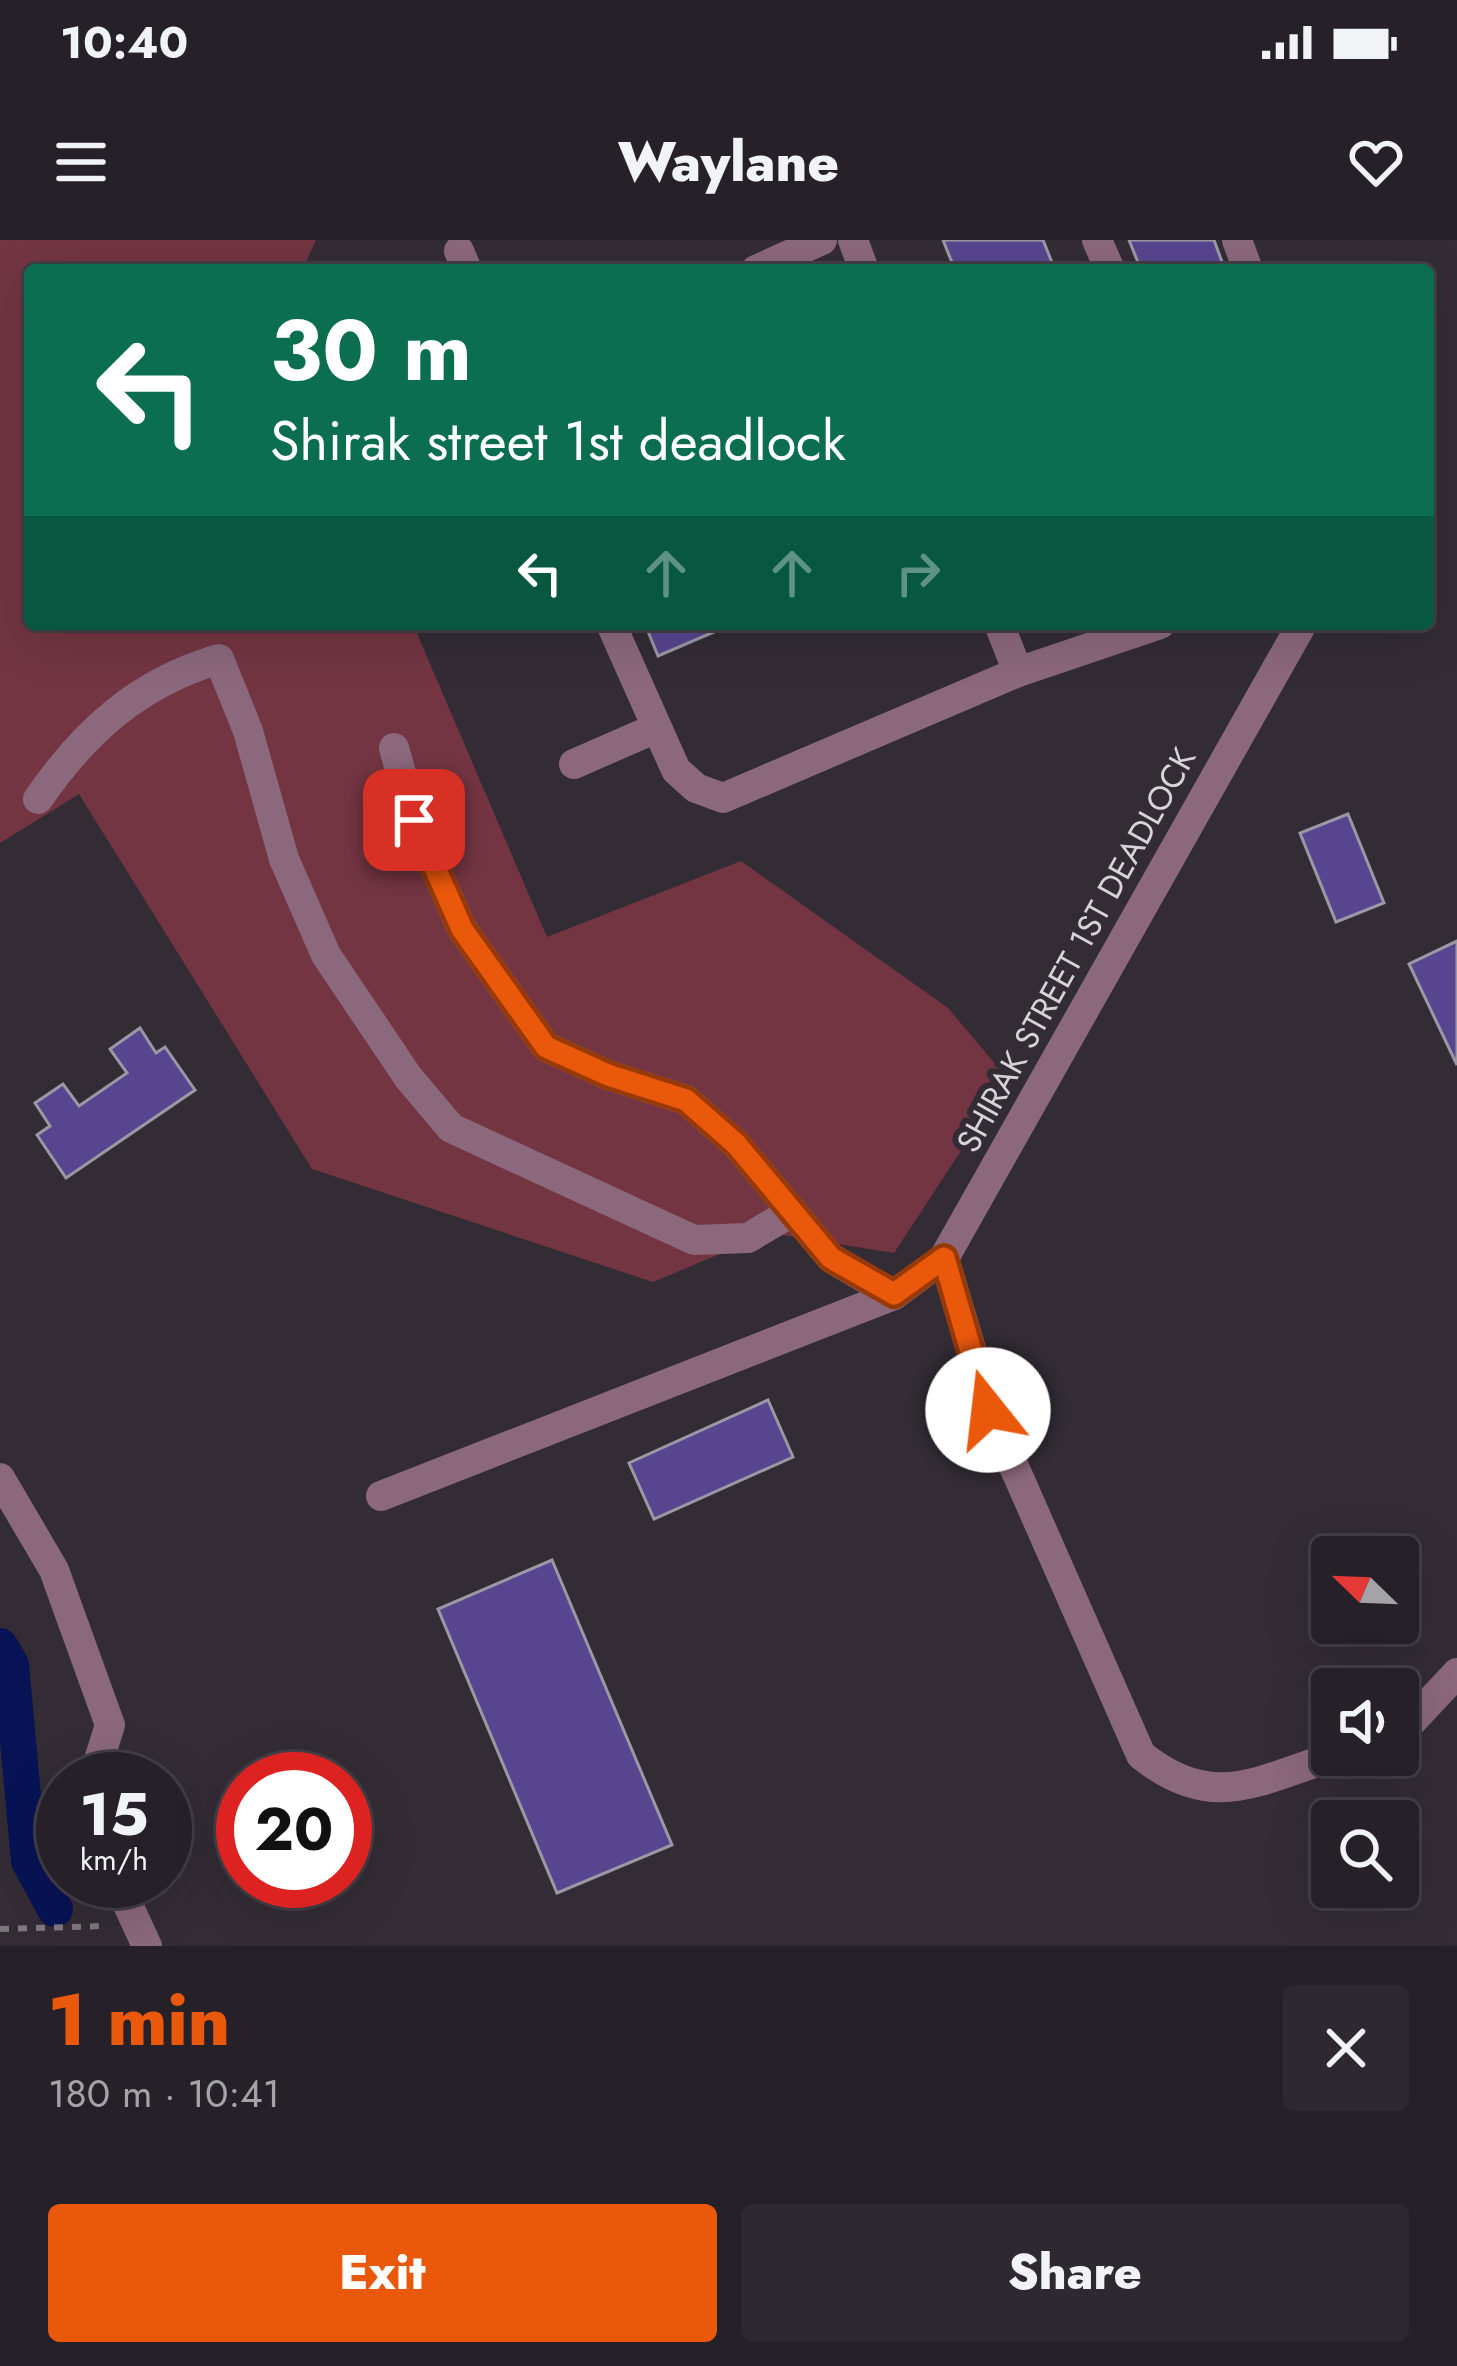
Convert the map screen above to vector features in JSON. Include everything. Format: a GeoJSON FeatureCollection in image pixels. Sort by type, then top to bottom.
{"type":"FeatureCollection","features":[{"type":"Feature","properties":{"kind":"street"},"geometry":{"type":"LineString","coordinates":[[769,264],[822,240]]}},
{"type":"Feature","properties":{"kind":"street"},"geometry":{"type":"LineString","coordinates":[[613,630],[676,770],[696,788],[723,798],[1018,672],[1142,630]]}},
{"type":"Feature","properties":{"kind":"street"},"geometry":{"type":"LineString","coordinates":[[1002,630],[1018,672]]}},
{"type":"Feature","properties":{"kind":"street","name":"SHIRAK STREET 1ST DEADLOCK"},"geometry":{"type":"LineString","coordinates":[[381,1496],[894,1294],[944,1258],[1299,630]]}},
{"type":"Feature","properties":{"kind":"street"},"geometry":{"type":"LineString","coordinates":[[38,799],[77,743],[106,719],[180,671],[219,659],[248,731],[284,860],[326,956],[408,1078],[451,1128],[694,1240],[748,1238],[790,1214]]}},
{"type":"Feature","properties":{"kind":"street"},"geometry":{"type":"LineString","coordinates":[[574,764],[654,729]]}},
{"type":"Feature","properties":{"kind":"street"},"geometry":{"type":"LineString","coordinates":[[394,748],[414,820],[462,929],[546,1047],[608,1075],[686,1100],[736,1144],[831,1258],[894,1294]]}},
{"type":"Feature","properties":{"kind":"street"},"geometry":{"type":"LineString","coordinates":[[944,1258],[988,1410],[1141,1755],[1175,1783],[1225,1790],[1311,1763]]}},
{"type":"Feature","properties":{"kind":"street"},"geometry":{"type":"LineString","coordinates":[[0,1478],[54,1570],[110,1724],[101,1752]]}},
{"type":"Feature","properties":{"kind":"street"},"geometry":{"type":"LineString","coordinates":[[1419,1714],[1457,1673]]}},
{"type":"Feature","properties":{"kind":"path"},"geometry":{"type":"LineString","coordinates":[[0,1929],[142,1934]]}},
{"type":"Feature","properties":{"kind":"shaded area"},"geometry":{"type":"Polygon","coordinates":[[[0,240],[316,240],[305,264],[24,264],[24,630],[416,630],[547,937],[741,861],[948,1008],[1008,1079],[894,1253],[770,1233],[653,1282],[312,1169],[79,794],[0,843],[0,240]]]}},
{"type":"Feature","properties":{"kind":"building"},"geometry":{"type":"Polygon","coordinates":[[[943,240],[1043,240],[1053,264],[953,264],[943,240]]]}},
{"type":"Feature","properties":{"kind":"building"},"geometry":{"type":"Polygon","coordinates":[[[1129,240],[1214,240],[1223,264],[1139,264],[1129,240]]]}},
{"type":"Feature","properties":{"kind":"building"},"geometry":{"type":"Polygon","coordinates":[[[647,630],[719,630],[658,656],[647,630]]]}},
{"type":"Feature","properties":{"kind":"building"},"geometry":{"type":"Polygon","coordinates":[[[1348,814],[1384,903],[1336,922],[1300,833],[1348,814]]]}},
{"type":"Feature","properties":{"kind":"building"},"geometry":{"type":"Polygon","coordinates":[[[1457,941],[1457,1065],[1409,964],[1457,941]]]}},
{"type":"Feature","properties":{"kind":"building"},"geometry":{"type":"Polygon","coordinates":[[[140,1028],[156,1053],[165,1047],[195,1090],[66,1178],[37,1135],[50,1126],[35,1103],[63,1084],[79,1106],[127,1073],[110,1049],[140,1028]]]}},
{"type":"Feature","properties":{"kind":"building"},"geometry":{"type":"Polygon","coordinates":[[[768,1400],[793,1457],[654,1519],[629,1463],[768,1400]]]}},
{"type":"Feature","properties":{"kind":"building"},"geometry":{"type":"Polygon","coordinates":[[[552,1560],[672,1845],[557,1893],[438,1609],[552,1560]]]}},
{"type":"Feature","properties":{"kind":"waterway"},"geometry":{"type":"LineString","coordinates":[[0,1646],[11,1665],[29,1861],[55,1909]]}},
{"type":"Feature","properties":{"kind":"route"},"geometry":{"type":"LineString","coordinates":[[414,820],[462,929],[546,1047],[608,1075],[686,1100],[736,1144],[831,1258],[894,1294],[944,1258],[988,1410]]}}]}
